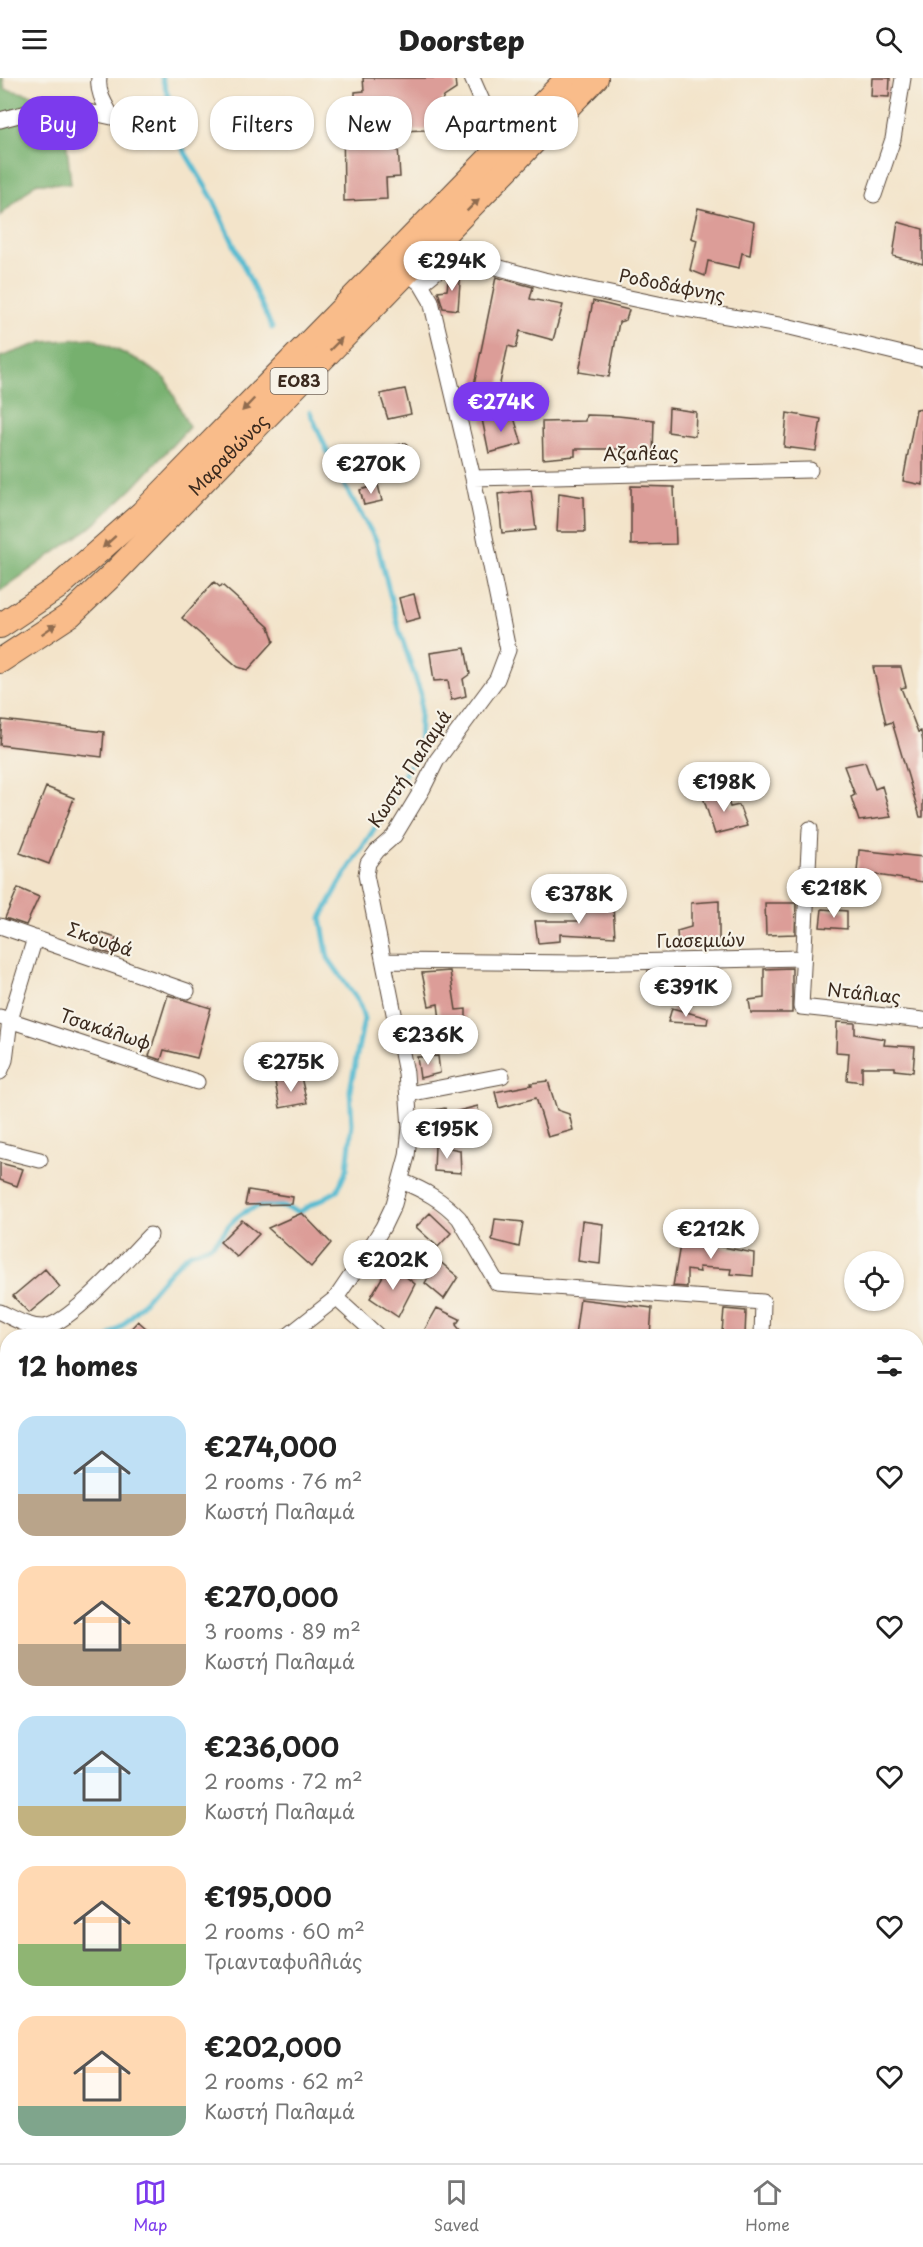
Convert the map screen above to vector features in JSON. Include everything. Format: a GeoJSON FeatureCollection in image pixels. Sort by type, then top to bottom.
{"type":"FeatureCollection","features":[{"type":"Feature","properties":{"kind":"main road","name":"Μαραθώνος"},"geometry":{"type":"LineString","coordinates":[[551,96],[568,78]]}},
{"type":"Feature","properties":{"kind":"main road","name":"Μαραθώνος"},"geometry":{"type":"LineString","coordinates":[[0,661],[70,615],[85,602],[414,278],[596,78]]}},
{"type":"Feature","properties":{"kind":"main road","name":"Μαραθώνος"},"geometry":{"type":"LineString","coordinates":[[0,626],[58,587],[142,513],[498,150]]}},
{"type":"Feature","properties":{"kind":"street"},"geometry":{"type":"LineString","coordinates":[[0,120],[28,112],[59,108],[112,117],[101,98],[99,78]]}},
{"type":"Feature","properties":{"kind":"street"},"geometry":{"type":"LineString","coordinates":[[472,78],[480,96]]}},
{"type":"Feature","properties":{"kind":"street"},"geometry":{"type":"LineString","coordinates":[[874,195],[893,139],[903,78]]}},
{"type":"Feature","properties":{"kind":"street","name":"Ροδοδάφνης"},"geometry":{"type":"LineString","coordinates":[[414,278],[456,260],[471,260],[544,280],[663,305],[790,327],[923,359]]}},
{"type":"Feature","properties":{"kind":"street","name":"Κωστή Παλαμά"},"geometry":{"type":"LineString","coordinates":[[297,1329],[336,1298],[383,1227],[402,1181],[410,1128],[406,1073],[366,875],[368,862],[376,851],[394,836],[437,760],[497,679],[508,650],[437,321],[431,301],[414,278]]}},
{"type":"Feature","properties":{"kind":"street","name":"Αζαλέας"},"geometry":{"type":"LineString","coordinates":[[472,477],[810,470]]}},
{"type":"Feature","properties":{"kind":"street"},"geometry":{"type":"LineString","coordinates":[[802,958],[810,829]]}},
{"type":"Feature","properties":{"kind":"street","name":"Σκουφά"},"geometry":{"type":"LineString","coordinates":[[0,926],[187,991]]}},
{"type":"Feature","properties":{"kind":"street"},"geometry":{"type":"LineString","coordinates":[[0,1072],[5,1060],[5,1018],[35,938]]}},
{"type":"Feature","properties":{"kind":"street","name":"Γιασεμιών"},"geometry":{"type":"LineString","coordinates":[[384,961],[579,963],[802,958]]}},
{"type":"Feature","properties":{"kind":"street","name":"Ντάλιας"},"geometry":{"type":"LineString","coordinates":[[802,958],[801,1007],[923,1020]]}},
{"type":"Feature","properties":{"kind":"street","name":"Τσακάλωφ"},"geometry":{"type":"LineString","coordinates":[[5,1018],[197,1082]]}},
{"type":"Feature","properties":{"kind":"street"},"geometry":{"type":"LineString","coordinates":[[408,1094],[502,1076]]}},
{"type":"Feature","properties":{"kind":"street"},"geometry":{"type":"LineString","coordinates":[[0,1150],[40,1160]]}},
{"type":"Feature","properties":{"kind":"street"},"geometry":{"type":"LineString","coordinates":[[402,1181],[438,1198],[451,1209],[459,1218],[492,1278],[500,1284],[763,1302],[762,1329]]}},
{"type":"Feature","properties":{"kind":"street"},"geometry":{"type":"LineString","coordinates":[[0,1312],[27,1324],[44,1327],[58,1322],[75,1310],[150,1235]]}},
{"type":"Feature","properties":{"kind":"street"},"geometry":{"type":"LineString","coordinates":[[336,1298],[370,1329]]}},
{"type":"Feature","properties":{"kind":"green space"},"geometry":{"type":"Polygon","coordinates":[[[0,78],[3,78],[5,89],[33,96],[18,96],[18,150],[67,150],[71,184],[36,183],[0,216],[0,78]]]}},
{"type":"Feature","properties":{"kind":"green space"},"geometry":{"type":"Polygon","coordinates":[[[92,338],[138,360],[166,379],[189,427],[133,488],[95,524],[0,591],[0,357],[43,342],[92,338]]]}},
{"type":"Feature","properties":{"kind":"building"},"geometry":{"type":"Polygon","coordinates":[[[363,78],[455,78],[456,89],[446,96],[424,96],[424,130],[412,130],[412,96],[355,96],[355,92],[364,91],[363,78]]]}},
{"type":"Feature","properties":{"kind":"building"},"geometry":{"type":"Polygon","coordinates":[[[872,78],[890,78],[889,97],[871,96],[872,78]]]}},
{"type":"Feature","properties":{"kind":"building"},"geometry":{"type":"Polygon","coordinates":[[[343,150],[398,150],[400,177],[386,178],[387,199],[344,201],[343,150]]]}},
{"type":"Feature","properties":{"kind":"building"},"geometry":{"type":"Polygon","coordinates":[[[698,208],[754,222],[750,255],[742,253],[739,268],[708,261],[705,276],[690,270],[697,240],[691,238],[698,208]]]}},
{"type":"Feature","properties":{"kind":"building"},"geometry":{"type":"Polygon","coordinates":[[[898,222],[923,229],[923,264],[893,256],[898,222]]]}},
{"type":"Feature","properties":{"kind":"building"},"geometry":{"type":"Polygon","coordinates":[[[461,269],[458,310],[443,308],[438,291],[447,290],[449,274],[461,269]]]}},
{"type":"Feature","properties":{"kind":"building"},"geometry":{"type":"Polygon","coordinates":[[[496,277],[533,287],[530,299],[563,305],[553,340],[520,331],[516,348],[508,346],[496,402],[472,395],[496,277]]]}},
{"type":"Feature","properties":{"kind":"building"},"geometry":{"type":"Polygon","coordinates":[[[593,301],[629,310],[626,320],[619,322],[609,377],[579,372],[593,301]]]}},
{"type":"Feature","properties":{"kind":"building"},"geometry":{"type":"Polygon","coordinates":[[[405,389],[411,414],[388,419],[380,394],[405,389]]]}},
{"type":"Feature","properties":{"kind":"building"},"geometry":{"type":"Polygon","coordinates":[[[669,408],[696,412],[695,436],[668,432],[669,408]]]}},
{"type":"Feature","properties":{"kind":"building"},"geometry":{"type":"Polygon","coordinates":[[[916,409],[923,410],[923,485],[903,481],[916,409]]]}},
{"type":"Feature","properties":{"kind":"building"},"geometry":{"type":"Polygon","coordinates":[[[787,413],[821,419],[816,451],[784,447],[787,413]]]}},
{"type":"Feature","properties":{"kind":"building"},"geometry":{"type":"Polygon","coordinates":[[[513,414],[522,444],[489,453],[482,419],[513,414]]]}},
{"type":"Feature","properties":{"kind":"building"},"geometry":{"type":"Polygon","coordinates":[[[586,415],[654,420],[653,455],[621,452],[621,449],[575,449],[575,456],[543,459],[542,422],[585,421],[586,415]]]}},
{"type":"Feature","properties":{"kind":"building"},"geometry":{"type":"Polygon","coordinates":[[[406,443],[410,456],[393,460],[389,447],[406,443]]]}},
{"type":"Feature","properties":{"kind":"building"},"geometry":{"type":"Polygon","coordinates":[[[378,485],[382,501],[364,505],[360,490],[378,485]]]}},
{"type":"Feature","properties":{"kind":"building"},"geometry":{"type":"Polygon","coordinates":[[[631,486],[674,487],[676,544],[631,545],[631,486]]]}},
{"type":"Feature","properties":{"kind":"building"},"geometry":{"type":"Polygon","coordinates":[[[531,490],[536,530],[502,533],[498,494],[531,490]]]}},
{"type":"Feature","properties":{"kind":"building"},"geometry":{"type":"Polygon","coordinates":[[[559,493],[584,497],[585,532],[557,532],[559,493]]]}},
{"type":"Feature","properties":{"kind":"building"},"geometry":{"type":"Polygon","coordinates":[[[214,582],[220,587],[222,585],[269,627],[274,641],[248,670],[238,667],[182,618],[214,582]]]}},
{"type":"Feature","properties":{"kind":"building"},"geometry":{"type":"Polygon","coordinates":[[[414,594],[420,618],[405,622],[399,598],[414,594]]]}},
{"type":"Feature","properties":{"kind":"building"},"geometry":{"type":"Polygon","coordinates":[[[465,648],[470,674],[463,679],[466,696],[451,700],[448,680],[434,681],[430,653],[465,648]]]}},
{"type":"Feature","properties":{"kind":"building"},"geometry":{"type":"Polygon","coordinates":[[[873,667],[901,667],[906,687],[901,688],[918,732],[921,731],[923,742],[923,817],[920,817],[892,722],[886,724],[873,667]]]}},
{"type":"Feature","properties":{"kind":"building"},"geometry":{"type":"Polygon","coordinates":[[[2,720],[104,732],[102,757],[0,745],[2,720]]]}},
{"type":"Feature","properties":{"kind":"building"},"geometry":{"type":"Polygon","coordinates":[[[865,762],[875,789],[882,786],[891,817],[859,821],[851,797],[855,795],[844,766],[865,762]]]}},
{"type":"Feature","properties":{"kind":"building"},"geometry":{"type":"Polygon","coordinates":[[[46,787],[74,798],[49,864],[20,853],[46,787]]]}},
{"type":"Feature","properties":{"kind":"building"},"geometry":{"type":"Polygon","coordinates":[[[725,791],[730,807],[739,805],[747,826],[715,834],[703,797],[725,791]]]}},
{"type":"Feature","properties":{"kind":"building"},"geometry":{"type":"Polygon","coordinates":[[[859,850],[923,857],[923,882],[857,872],[859,850]]]}},
{"type":"Feature","properties":{"kind":"building"},"geometry":{"type":"Polygon","coordinates":[[[18,888],[39,897],[26,925],[5,918],[18,888]]]}},
{"type":"Feature","properties":{"kind":"building"},"geometry":{"type":"Polygon","coordinates":[[[719,901],[719,943],[678,945],[677,931],[691,927],[691,903],[719,901]]]}},
{"type":"Feature","properties":{"kind":"building"},"geometry":{"type":"Polygon","coordinates":[[[765,903],[796,903],[795,934],[766,935],[765,903]]]}},
{"type":"Feature","properties":{"kind":"building"},"geometry":{"type":"Polygon","coordinates":[[[613,906],[615,937],[560,934],[560,941],[538,943],[535,921],[579,921],[579,907],[613,906]]]}},
{"type":"Feature","properties":{"kind":"building"},"geometry":{"type":"Polygon","coordinates":[[[822,909],[847,911],[847,929],[820,927],[822,909]]]}},
{"type":"Feature","properties":{"kind":"building"},"geometry":{"type":"Polygon","coordinates":[[[101,933],[116,938],[111,954],[95,949],[101,933]]]}},
{"type":"Feature","properties":{"kind":"building"},"geometry":{"type":"Polygon","coordinates":[[[792,968],[792,1013],[751,1013],[749,1000],[764,998],[764,969],[792,968]]]}},
{"type":"Feature","properties":{"kind":"building"},"geometry":{"type":"Polygon","coordinates":[[[450,971],[456,1010],[466,1009],[466,1033],[442,1036],[438,1004],[429,1006],[422,973],[450,971]]]}},
{"type":"Feature","properties":{"kind":"building"},"geometry":{"type":"Polygon","coordinates":[[[648,971],[669,971],[669,992],[646,989],[648,971]]]}},
{"type":"Feature","properties":{"kind":"building"},"geometry":{"type":"Polygon","coordinates":[[[168,995],[211,1008],[197,1058],[164,1050],[161,1060],[149,1056],[168,995]]]}},
{"type":"Feature","properties":{"kind":"building"},"geometry":{"type":"Polygon","coordinates":[[[672,1008],[708,1018],[707,1024],[668,1022],[672,1008]]]}},
{"type":"Feature","properties":{"kind":"building"},"geometry":{"type":"Polygon","coordinates":[[[837,1022],[855,1023],[855,1034],[885,1039],[884,1045],[915,1047],[913,1072],[895,1070],[895,1067],[862,1067],[862,1082],[847,1080],[849,1053],[836,1052],[837,1022]]]}},
{"type":"Feature","properties":{"kind":"building"},"geometry":{"type":"Polygon","coordinates":[[[438,1056],[440,1073],[420,1078],[417,1057],[438,1056]]]}},
{"type":"Feature","properties":{"kind":"building"},"geometry":{"type":"Polygon","coordinates":[[[301,1077],[307,1103],[280,1108],[275,1082],[301,1077]]]}},
{"type":"Feature","properties":{"kind":"building"},"geometry":{"type":"Polygon","coordinates":[[[548,1081],[557,1110],[569,1114],[573,1130],[548,1137],[536,1098],[499,1108],[495,1092],[548,1081]]]}},
{"type":"Feature","properties":{"kind":"building"},"geometry":{"type":"Polygon","coordinates":[[[478,1106],[480,1124],[429,1138],[428,1111],[445,1108],[446,1114],[478,1106]]]}},
{"type":"Feature","properties":{"kind":"building"},"geometry":{"type":"Polygon","coordinates":[[[435,1145],[460,1150],[461,1173],[434,1171],[435,1145]]]}},
{"type":"Feature","properties":{"kind":"building"},"geometry":{"type":"Polygon","coordinates":[[[0,1163],[23,1169],[17,1186],[0,1180],[0,1163]]]}},
{"type":"Feature","properties":{"kind":"building"},"geometry":{"type":"Polygon","coordinates":[[[248,1190],[293,1197],[292,1204],[245,1205],[248,1190]]]}},
{"type":"Feature","properties":{"kind":"building"},"geometry":{"type":"Polygon","coordinates":[[[302,1213],[331,1243],[311,1267],[268,1228],[302,1213]]]}},
{"type":"Feature","properties":{"kind":"building"},"geometry":{"type":"Polygon","coordinates":[[[430,1213],[451,1233],[438,1247],[416,1227],[430,1213]]]}},
{"type":"Feature","properties":{"kind":"building"},"geometry":{"type":"Polygon","coordinates":[[[495,1219],[523,1222],[519,1247],[492,1240],[495,1219]]]}},
{"type":"Feature","properties":{"kind":"building"},"geometry":{"type":"Polygon","coordinates":[[[242,1220],[259,1234],[237,1257],[220,1242],[242,1220]]]}},
{"type":"Feature","properties":{"kind":"building"},"geometry":{"type":"Polygon","coordinates":[[[582,1221],[603,1224],[600,1264],[578,1261],[582,1221]]]}},
{"type":"Feature","properties":{"kind":"building"},"geometry":{"type":"Polygon","coordinates":[[[681,1239],[754,1253],[753,1276],[730,1274],[731,1269],[699,1267],[700,1272],[687,1270],[687,1287],[673,1286],[681,1239]]]}},
{"type":"Feature","properties":{"kind":"building"},"geometry":{"type":"Polygon","coordinates":[[[438,1260],[458,1277],[444,1299],[425,1283],[438,1260]]]}},
{"type":"Feature","properties":{"kind":"building"},"geometry":{"type":"Polygon","coordinates":[[[390,1264],[415,1284],[398,1317],[370,1298],[390,1264]]]}},
{"type":"Feature","properties":{"kind":"building"},"geometry":{"type":"Polygon","coordinates":[[[45,1269],[60,1287],[29,1313],[13,1296],[45,1269]]]}},
{"type":"Feature","properties":{"kind":"building"},"geometry":{"type":"Polygon","coordinates":[[[580,1299],[652,1308],[650,1329],[576,1329],[580,1299]]]}},
{"type":"Feature","properties":{"kind":"building"},"geometry":{"type":"Polygon","coordinates":[[[437,1308],[460,1319],[456,1325],[459,1329],[425,1329],[437,1308]]]}},
{"type":"Feature","properties":{"kind":"building"},"geometry":{"type":"Polygon","coordinates":[[[724,1309],[746,1311],[745,1329],[722,1329],[724,1309]]]}},
{"type":"Feature","properties":{"kind":"building"},"geometry":{"type":"Polygon","coordinates":[[[138,1321],[147,1329],[131,1329],[138,1321]]]}},
{"type":"Feature","properties":{"kind":"waterway"},"geometry":{"type":"LineString","coordinates":[[162,78],[171,104],[174,134],[213,199],[272,328]]}},
{"type":"Feature","properties":{"kind":"waterway"},"geometry":{"type":"LineString","coordinates":[[119,1329],[178,1263],[189,1254],[214,1243],[237,1217],[253,1208],[271,1205],[299,1212],[337,1191],[347,1169],[352,1124],[350,1090],[364,1019],[359,1002],[328,958],[321,918],[389,805],[419,746],[421,694],[400,633],[376,540],[336,471],[310,412]]}}]}
